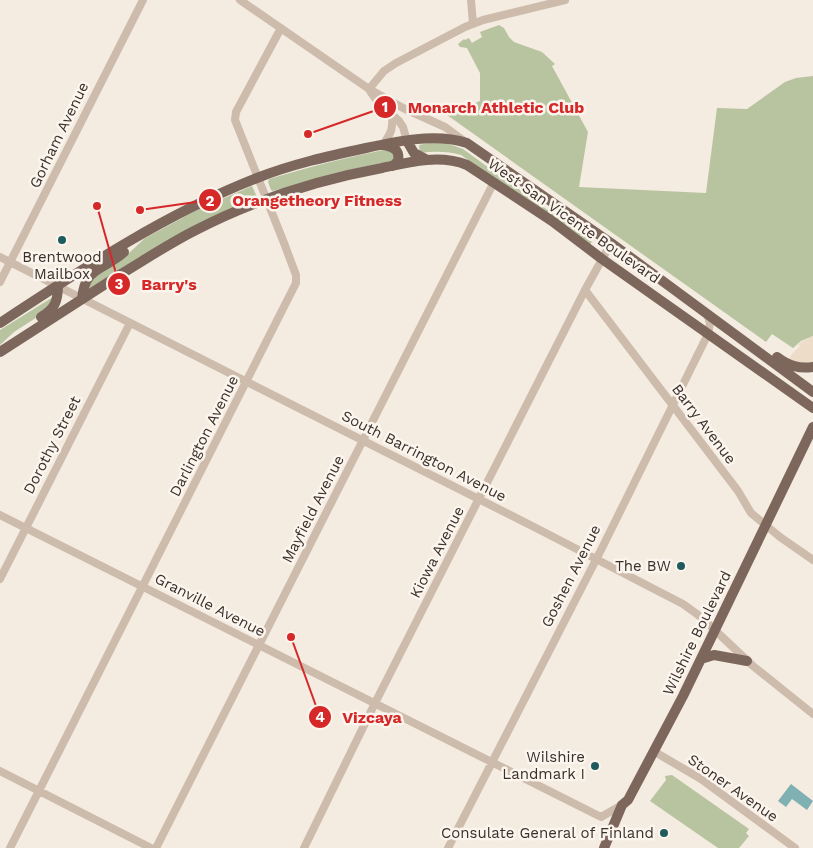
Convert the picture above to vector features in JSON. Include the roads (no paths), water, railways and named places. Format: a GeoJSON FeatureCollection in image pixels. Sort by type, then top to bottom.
{"type":"FeatureCollection","features":[{"type":"Feature","properties":{"kind":"main road","name":"West San Vicente Boulevard"},"geometry":{"type":"LineString","coordinates":[[0,323],[140,236],[190,208],[257,178],[333,155],[408,141],[446,138],[467,143],[611,243],[813,392]]}},
{"type":"Feature","properties":{"kind":"main road"},"geometry":{"type":"LineString","coordinates":[[408,141],[414,153],[429,160]]}},
{"type":"Feature","properties":{"kind":"main road"},"geometry":{"type":"LineString","coordinates":[[383,145],[395,148],[399,155],[398,161],[393,166]]}},
{"type":"Feature","properties":{"kind":"main road","name":"West San Vicente Boulevard"},"geometry":{"type":"LineString","coordinates":[[0,350],[161,249],[195,230],[267,199],[333,178],[429,160],[456,160],[494,182],[552,221],[602,259],[813,408]]}},
{"type":"Feature","properties":{"kind":"main road"},"geometry":{"type":"LineString","coordinates":[[82,299],[84,283],[90,275],[122,254],[140,236]]}},
{"type":"Feature","properties":{"kind":"main road"},"geometry":{"type":"LineString","coordinates":[[0,350],[18,332],[53,309],[58,298],[58,286]]}},
{"type":"Feature","properties":{"kind":"main road"},"geometry":{"type":"LineString","coordinates":[[730,331],[749,338],[786,364],[804,368],[813,367]]}},
{"type":"Feature","properties":{"kind":"main road","name":"Wilshire Boulevard"},"geometry":{"type":"LineString","coordinates":[[604,848],[622,805],[628,800],[654,752],[747,567],[765,525],[813,427]]}},
{"type":"Feature","properties":{"kind":"main road"},"geometry":{"type":"LineString","coordinates":[[701,659],[714,654],[748,661]]}},
{"type":"Feature","properties":{"kind":"street","name":"Gorham Avenue"},"geometry":{"type":"LineString","coordinates":[[0,282],[143,0]]}},
{"type":"Feature","properties":{"kind":"street"},"geometry":{"type":"LineString","coordinates":[[240,0],[369,89],[403,108],[445,127],[467,143]]}},
{"type":"Feature","properties":{"kind":"street"},"geometry":{"type":"LineString","coordinates":[[471,0],[473,24]]}},
{"type":"Feature","properties":{"kind":"street"},"geometry":{"type":"LineString","coordinates":[[369,89],[384,71],[401,59],[473,24],[565,0]]}},
{"type":"Feature","properties":{"kind":"street","name":"Darlington Avenue"},"geometry":{"type":"LineString","coordinates":[[10,848],[296,283],[296,275],[292,264],[235,120],[236,112],[281,28]]}},
{"type":"Feature","properties":{"kind":"street"},"geometry":{"type":"LineString","coordinates":[[369,89],[377,101],[399,121],[408,141]]}},
{"type":"Feature","properties":{"kind":"street"},"geometry":{"type":"LineString","coordinates":[[383,145],[392,132],[392,116]]}},
{"type":"Feature","properties":{"kind":"street","name":"Mayfield Avenue"},"geometry":{"type":"LineString","coordinates":[[156,848],[494,182]]}},
{"type":"Feature","properties":{"kind":"street","name":"Kiowa Avenue"},"geometry":{"type":"LineString","coordinates":[[304,848],[375,703],[585,290],[611,243]]}},
{"type":"Feature","properties":{"kind":"street","name":"South Barrington Avenue"},"geometry":{"type":"LineString","coordinates":[[0,257],[683,604],[796,702],[813,714]]}},
{"type":"Feature","properties":{"kind":"street","name":"Barry Avenue"},"geometry":{"type":"LineString","coordinates":[[585,290],[738,491],[751,513],[813,560]]}},
{"type":"Feature","properties":{"kind":"street"},"geometry":{"type":"LineString","coordinates":[[706,314],[710,323],[708,334]]}},
{"type":"Feature","properties":{"kind":"street","name":"Dorothy Street"},"geometry":{"type":"LineString","coordinates":[[0,579],[130,324]]}},
{"type":"Feature","properties":{"kind":"street","name":"Goshen Avenue"},"geometry":{"type":"LineString","coordinates":[[448,848],[596,559],[708,334]]}},
{"type":"Feature","properties":{"kind":"street","name":"Granville Avenue"},"geometry":{"type":"LineString","coordinates":[[0,515],[601,817],[622,805]]}},
{"type":"Feature","properties":{"kind":"street","name":"Stoner Avenue"},"geometry":{"type":"LineString","coordinates":[[654,752],[701,779],[795,848]]}},
{"type":"Feature","properties":{"kind":"street"},"geometry":{"type":"LineString","coordinates":[[0,771],[151,848]]}},
{"type":"Feature","properties":{"kind":"water"},"geometry":{"type":"Polygon","coordinates":[[[791,784],[813,801],[807,810],[792,799],[786,807],[778,801],[791,784]]]}},
{"type":"Feature","properties":{"kind":"place","name":"Monarch Athletic Club"},"geometry":{"type":"Point","coordinates":[308,134]}},
{"type":"Feature","properties":{"kind":"place","name":"Barry's"},"geometry":{"type":"Point","coordinates":[97,206]}},
{"type":"Feature","properties":{"kind":"place","name":"Orangetheory Fitness"},"geometry":{"type":"Point","coordinates":[140,210]}},
{"type":"Feature","properties":{"kind":"place","name":"Brentwood Mailbox"},"geometry":{"type":"Point","coordinates":[62,240]}},
{"type":"Feature","properties":{"kind":"place","name":"The BW"},"geometry":{"type":"Point","coordinates":[681,566]}},
{"type":"Feature","properties":{"kind":"place","name":"Vizcaya"},"geometry":{"type":"Point","coordinates":[291,637]}},
{"type":"Feature","properties":{"kind":"place","name":"Wilshire Landmark I"},"geometry":{"type":"Point","coordinates":[595,766]}},
{"type":"Feature","properties":{"kind":"place","name":"Consulate General of Finland"},"geometry":{"type":"Point","coordinates":[664,833]}}]}
